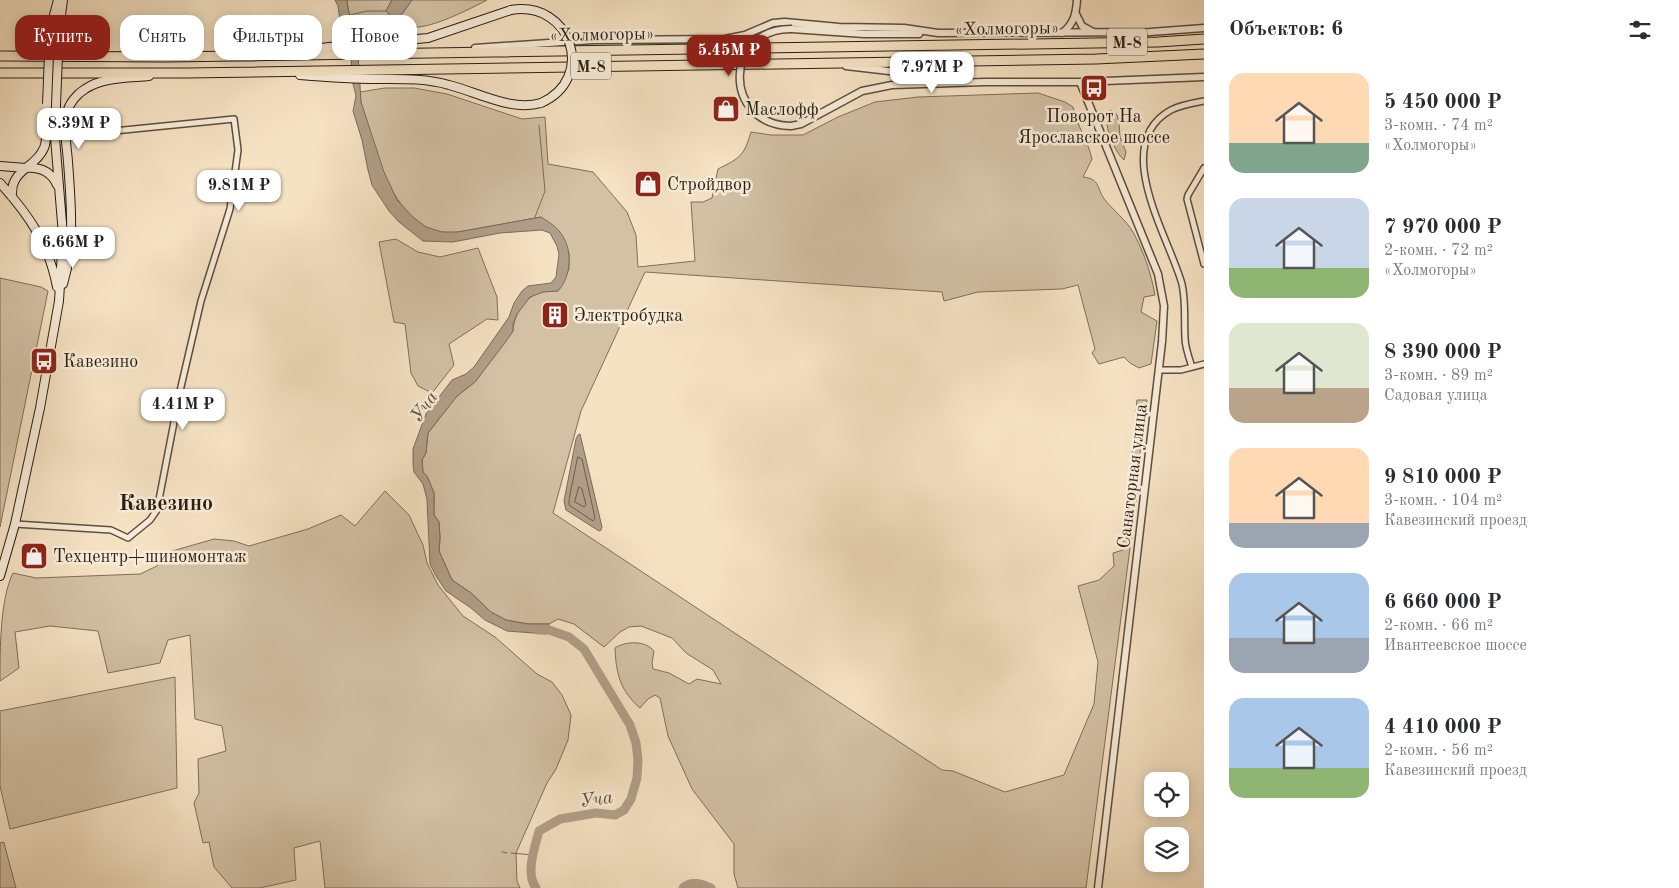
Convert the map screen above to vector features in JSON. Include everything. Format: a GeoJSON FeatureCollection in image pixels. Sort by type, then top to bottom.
{"type":"FeatureCollection","features":[{"type":"Feature","properties":{"kind":"highway","name":"«Холмогоры»"},"geometry":{"type":"LineString","coordinates":[[0,56],[166,57],[272,55],[329,50],[377,53],[1158,42],[1204,39]]}},
{"type":"Feature","properties":{"kind":"highway","name":"«Холмогоры»"},"geometry":{"type":"LineString","coordinates":[[0,73],[267,71],[329,74],[378,69],[1096,58],[1204,54]]}},
{"type":"Feature","properties":{"kind":"main road"},"geometry":{"type":"LineString","coordinates":[[58,0],[50,30],[46,104],[59,188]]}},
{"type":"Feature","properties":{"kind":"main road"},"geometry":{"type":"LineString","coordinates":[[0,576],[15,524],[45,384],[59,300],[63,236],[55,138],[63,0]]}},
{"type":"Feature","properties":{"kind":"main road"},"geometry":{"type":"LineString","coordinates":[[329,50],[428,38],[523,8],[550,16],[562,28],[570,42],[572,59],[569,76],[556,94],[541,103],[530,106],[519,106],[448,84],[427,80],[378,79],[329,74]]}},
{"type":"Feature","properties":{"kind":"main road"},"geometry":{"type":"LineString","coordinates":[[59,300],[68,271],[71,244],[67,112],[75,98],[97,83],[187,73]]}},
{"type":"Feature","properties":{"kind":"main road"},"geometry":{"type":"LineString","coordinates":[[12,197],[12,187],[17,176],[37,159],[44,150],[47,114]]}},
{"type":"Feature","properties":{"kind":"main road"},"geometry":{"type":"LineString","coordinates":[[0,166],[38,168],[54,178],[59,188]]}},
{"type":"Feature","properties":{"kind":"main road"},"geometry":{"type":"LineString","coordinates":[[0,184],[30,219],[42,240],[54,276],[59,300]]}},
{"type":"Feature","properties":{"kind":"street"},"geometry":{"type":"LineString","coordinates":[[1061,33],[1073,22],[1076,14],[1077,0]]}},
{"type":"Feature","properties":{"kind":"street"},"geometry":{"type":"LineString","coordinates":[[1076,14],[1082,26],[1096,33]]}},
{"type":"Feature","properties":{"kind":"street"},"geometry":{"type":"LineString","coordinates":[[431,52],[593,40],[725,39],[745,35],[773,24],[785,22],[839,27],[904,28],[938,33]]}},
{"type":"Feature","properties":{"kind":"street"},"geometry":{"type":"LineString","coordinates":[[1204,28],[1096,33],[864,34],[792,29],[773,31],[756,40],[744,55],[740,67],[739,80],[744,98],[755,114],[772,124],[790,126],[801,124],[862,91],[892,85],[985,82],[1080,82],[1204,77]]}},
{"type":"Feature","properties":{"kind":"street"},"geometry":{"type":"LineString","coordinates":[[805,62],[985,82]]}},
{"type":"Feature","properties":{"kind":"street","name":"Санаторная улица"},"geometry":{"type":"LineString","coordinates":[[1080,82],[1158,274],[1164,306],[1159,370],[1098,888]]}},
{"type":"Feature","properties":{"kind":"street"},"geometry":{"type":"LineString","coordinates":[[1192,367],[1185,340],[1185,304],[1182,286],[1157,220],[1142,158],[1143,145],[1147,136],[1163,115],[1180,107],[1204,101]]}},
{"type":"Feature","properties":{"kind":"street"},"geometry":{"type":"LineString","coordinates":[[15,524],[111,530],[128,538],[150,520],[157,510],[180,391],[201,301],[230,209],[238,150],[234,119],[84,134]]}},
{"type":"Feature","properties":{"kind":"street"},"geometry":{"type":"LineString","coordinates":[[1204,168],[1190,190],[1187,199],[1204,264]]}},
{"type":"Feature","properties":{"kind":"street"},"geometry":{"type":"LineString","coordinates":[[1159,370],[1181,370],[1204,364]]}},
{"type":"Feature","properties":{"kind":"shaded area"},"geometry":{"type":"Polygon","coordinates":[[[347,0],[392,0],[386,11],[393,15],[350,15],[347,0]]]}},
{"type":"Feature","properties":{"kind":"shaded area"},"geometry":{"type":"Polygon","coordinates":[[[412,0],[487,0],[454,16],[417,27],[417,15],[401,15],[412,0]]]}},
{"type":"Feature","properties":{"kind":"shaded area"},"geometry":{"type":"Polygon","coordinates":[[[385,88],[414,88],[447,94],[522,119],[545,117],[548,164],[593,172],[627,212],[636,235],[638,267],[695,261],[691,202],[703,202],[712,198],[718,169],[740,155],[746,146],[751,132],[771,135],[803,135],[838,117],[875,102],[918,97],[1038,93],[1065,102],[1073,107],[1092,159],[1083,177],[1095,182],[1105,200],[1133,232],[1141,247],[1149,271],[1155,295],[1144,297],[1141,312],[1157,321],[1151,364],[1139,368],[1124,357],[1099,364],[1092,353],[1095,349],[1078,285],[1062,289],[978,292],[944,301],[942,292],[645,272],[581,411],[553,513],[942,770],[953,771],[1005,792],[1064,775],[1094,704],[1098,662],[1078,586],[1099,580],[1114,566],[1113,553],[1123,550],[1137,400],[1147,400],[1136,482],[1137,494],[1086,888],[738,888],[734,874],[734,844],[692,789],[668,736],[660,698],[655,695],[648,699],[640,708],[633,702],[620,681],[615,648],[630,643],[646,645],[654,651],[653,669],[669,673],[689,684],[697,679],[721,684],[713,670],[686,653],[672,638],[641,626],[629,627],[620,632],[604,647],[574,624],[558,619],[549,624],[528,624],[506,620],[491,612],[471,593],[452,580],[439,551],[439,522],[434,515],[434,493],[427,476],[423,472],[422,460],[426,453],[428,433],[457,396],[475,382],[513,331],[516,317],[524,303],[537,294],[558,291],[569,269],[569,253],[541,217],[461,232],[442,232],[425,226],[410,215],[397,199],[387,180],[371,139],[361,102],[360,92],[385,88]]]}},
{"type":"Feature","properties":{"kind":"shaded area"},"geometry":{"type":"Polygon","coordinates":[[[1111,110],[1117,115],[1119,122],[1120,137],[1126,152],[1124,160],[1115,148],[1109,133],[1107,121],[1108,112],[1111,110]]]}},
{"type":"Feature","properties":{"kind":"shaded area"},"geometry":{"type":"Polygon","coordinates":[[[396,239],[418,252],[440,257],[478,248],[497,297],[498,320],[487,319],[449,344],[454,365],[432,393],[418,386],[411,373],[405,324],[394,322],[379,242],[396,239]]]}},
{"type":"Feature","properties":{"kind":"shaded area"},"geometry":{"type":"Polygon","coordinates":[[[0,278],[41,287],[48,291],[0,527],[0,278]]]}},
{"type":"Feature","properties":{"kind":"shaded area"},"geometry":{"type":"Polygon","coordinates":[[[385,491],[409,515],[423,545],[427,563],[438,585],[463,616],[495,637],[537,674],[552,682],[562,695],[571,715],[568,740],[516,853],[517,881],[520,888],[325,888],[320,841],[294,848],[296,880],[260,888],[232,888],[214,867],[209,842],[203,843],[194,803],[199,793],[198,759],[226,751],[222,726],[195,719],[190,635],[168,640],[160,663],[108,673],[98,631],[50,626],[15,632],[19,668],[0,681],[3,610],[5,596],[13,573],[36,578],[140,574],[157,566],[169,552],[214,539],[234,541],[249,546],[308,529],[341,515],[355,526],[385,491]]]}},
{"type":"Feature","properties":{"kind":"shaded area"},"geometry":{"type":"Polygon","coordinates":[[[175,677],[177,788],[10,829],[0,786],[0,711],[175,677]]]}},
{"type":"Feature","properties":{"kind":"shaded area"},"geometry":{"type":"Polygon","coordinates":[[[4,842],[16,888],[0,888],[0,843],[4,842]]]}},
{"type":"Feature","properties":{"kind":"water"},"geometry":{"type":"Polygon","coordinates":[[[335,0],[347,0],[350,15],[339,15],[335,0]]]}},
{"type":"Feature","properties":{"kind":"water"},"geometry":{"type":"Polygon","coordinates":[[[392,0],[412,0],[401,15],[389,15],[386,11],[392,0]]]}},
{"type":"Feature","properties":{"kind":"water"},"geometry":{"type":"Polygon","coordinates":[[[351,60],[358,60],[361,102],[384,172],[397,200],[413,217],[426,227],[442,232],[458,232],[541,217],[558,230],[566,241],[569,264],[566,279],[558,291],[543,292],[530,297],[517,314],[513,324],[513,331],[504,344],[475,382],[457,396],[428,433],[426,453],[422,460],[423,472],[427,476],[434,493],[434,515],[439,522],[439,551],[452,580],[471,593],[491,612],[506,620],[528,624],[549,624],[547,634],[507,631],[485,620],[446,591],[430,564],[427,499],[423,484],[414,472],[413,449],[426,414],[452,380],[466,374],[474,367],[509,317],[514,303],[522,291],[528,286],[551,283],[556,277],[559,254],[557,246],[550,233],[542,230],[500,233],[453,242],[423,241],[399,222],[389,211],[372,185],[362,140],[353,111],[356,96],[351,60]]]}},
{"type":"Feature","properties":{"kind":"water"},"geometry":{"type":"Polygon","coordinates":[[[580,434],[602,527],[599,531],[566,510],[564,501],[576,439],[580,434]]]}},
{"type":"Feature","properties":{"kind":"waterway"},"geometry":{"type":"LineString","coordinates":[[350,15],[367,11],[386,11]]}},
{"type":"Feature","properties":{"kind":"waterway"},"geometry":{"type":"LineString","coordinates":[[535,217],[545,191],[539,125]]}},
{"type":"Feature","properties":{"kind":"waterway","name":"Уча"},"geometry":{"type":"LineString","coordinates":[[536,888],[531,875],[531,868],[539,831],[560,819],[596,813],[615,815],[624,810],[631,799],[637,778],[638,760],[636,743],[630,725],[584,649],[569,637],[549,630],[538,630]]}},
{"type":"Feature","properties":{"kind":"waterway"},"geometry":{"type":"LineString","coordinates":[[502,852],[507,853]]}},
{"type":"Feature","properties":{"kind":"waterway"},"geometry":{"type":"LineString","coordinates":[[511,853],[533,855]]}},
{"type":"Feature","properties":{"kind":"waterway","name":"Уча"},"geometry":{"type":"LineString","coordinates":[[683,888],[693,883],[711,888]]}},
{"type":"Feature","properties":{"kind":"place","name":"Поворот На Ярославское шоссе"},"geometry":{"type":"Point","coordinates":[1094,88]}},
{"type":"Feature","properties":{"kind":"place","name":"Маслофф"},"geometry":{"type":"Point","coordinates":[726,109]}},
{"type":"Feature","properties":{"kind":"place","name":"Стройдвор"},"geometry":{"type":"Point","coordinates":[648,184]}},
{"type":"Feature","properties":{"kind":"place","name":"Электробудка"},"geometry":{"type":"Point","coordinates":[555,315]}},
{"type":"Feature","properties":{"kind":"place","name":"Кавезино"},"geometry":{"type":"Point","coordinates":[44,361]}},
{"type":"Feature","properties":{"kind":"place","name":"Техцентр+шиномонтаж"},"geometry":{"type":"Point","coordinates":[34,556]}},
{"type":"Feature","properties":{"kind":"district","name":"Кавезино"},"geometry":{"type":"Point","coordinates":[166,502]}}]}
